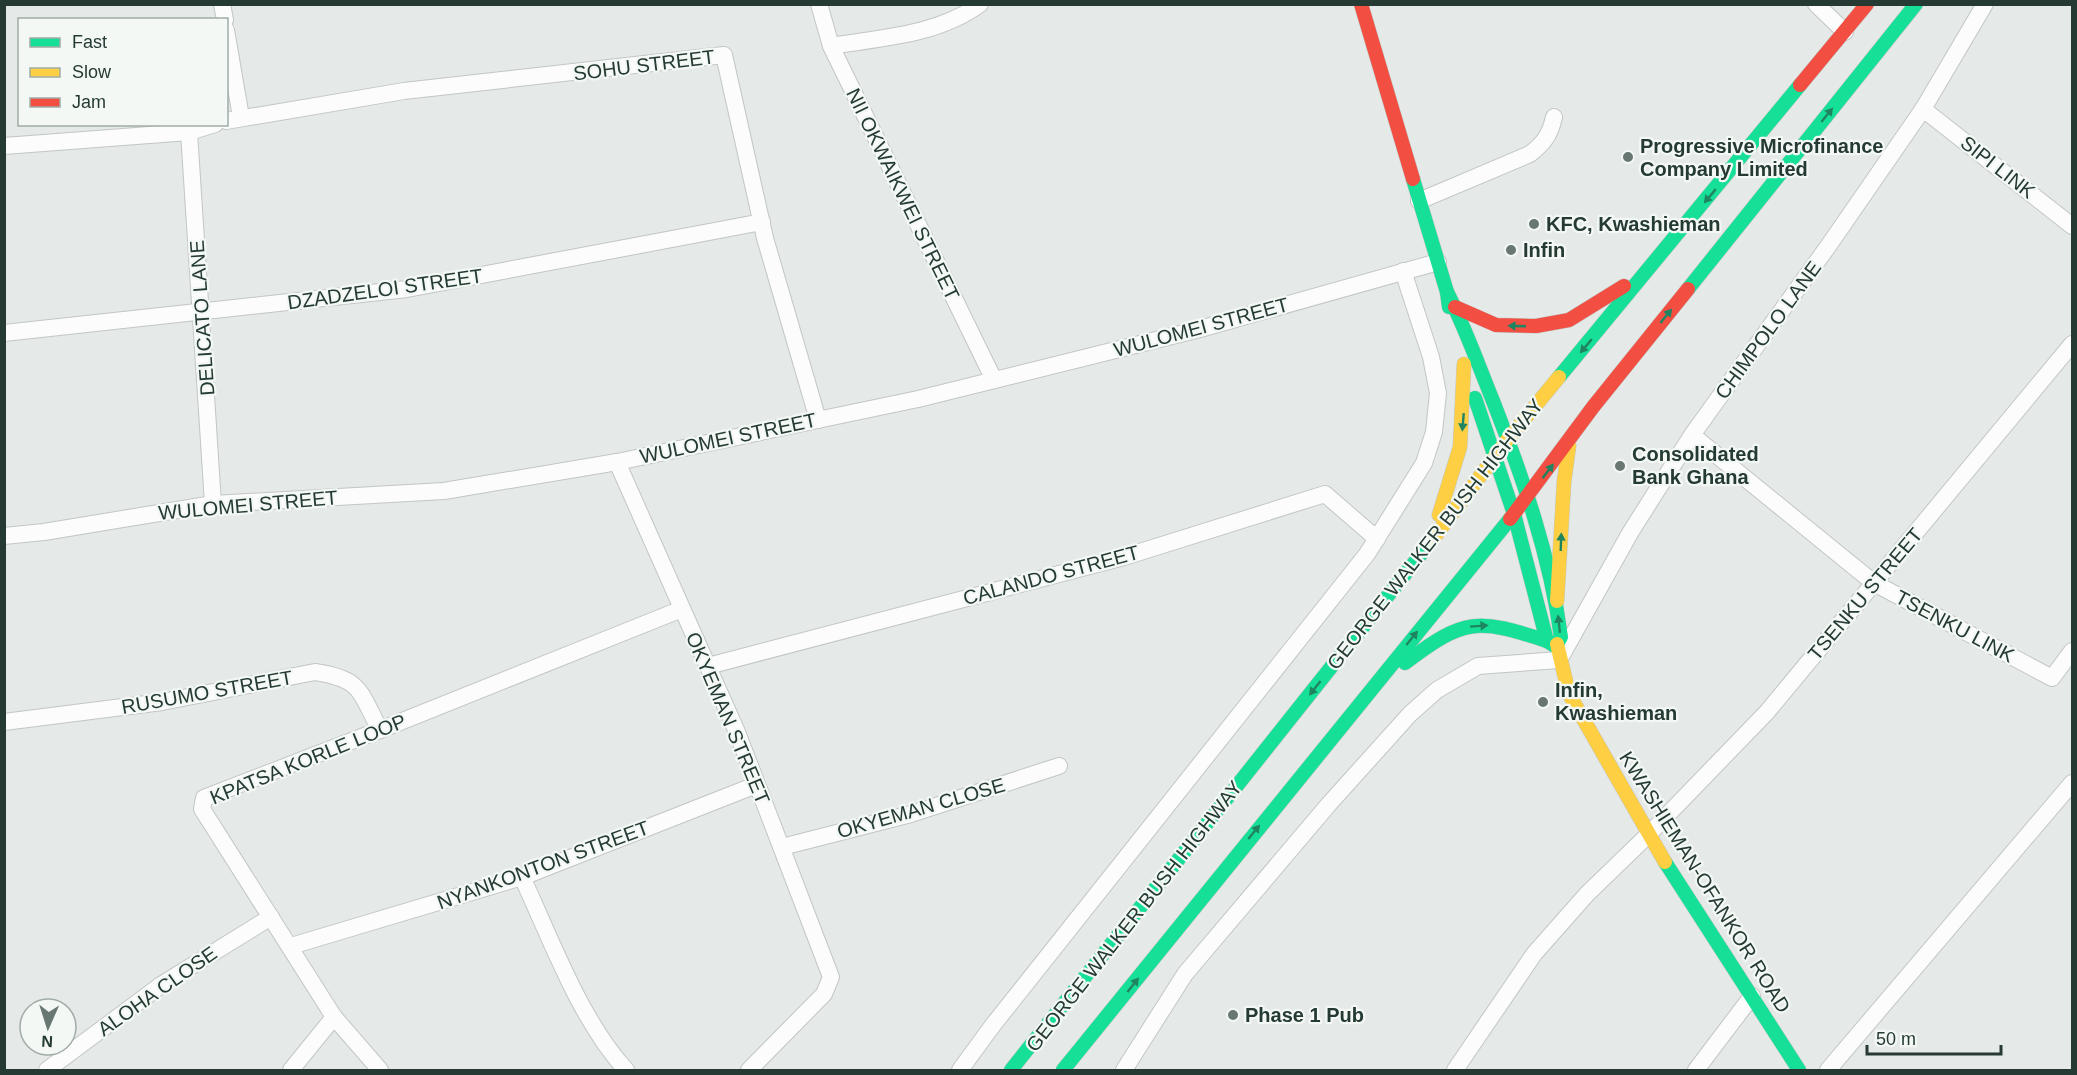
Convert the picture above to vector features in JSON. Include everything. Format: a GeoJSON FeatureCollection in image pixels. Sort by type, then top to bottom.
{"type":"FeatureCollection","features":[{"type":"Feature","properties":{"kind":"main road","name":"KWASHIEMAN-OFANKOR ROAD"},"geometry":{"type":"LineString","coordinates":[[1361,4],[1447,292],[1452,329],[1514,514],[1569,694],[1647,835],[1799,1071]]}},
{"type":"Feature","properties":{"kind":"main road","name":"GEORGE WALKER BUSH HIGHWAY"},"geometry":{"type":"LineString","coordinates":[[1011,1071],[1429,544],[1508,439],[1867,4]]}},
{"type":"Feature","properties":{"kind":"main road","name":"GEORGE WALKER BUSH HIGHWAY"},"geometry":{"type":"LineString","coordinates":[[1064,1071],[1374,684],[1529,496],[1593,407],[1916,4]]}},
{"type":"Feature","properties":{"kind":"main road"},"geometry":{"type":"LineString","coordinates":[[1455,307],[1496,325],[1536,326],[1569,320],[1615,293],[1660,257]]}},
{"type":"Feature","properties":{"kind":"main road","name":"KWASHIEMAN-OFANKOR ROAD"},"geometry":{"type":"LineString","coordinates":[[1447,292],[1465,326],[1508,439],[1550,564],[1561,637],[1554,649]]}},
{"type":"Feature","properties":{"kind":"main road"},"geometry":{"type":"LineString","coordinates":[[1429,544],[1461,447],[1464,364]]}},
{"type":"Feature","properties":{"kind":"main road"},"geometry":{"type":"LineString","coordinates":[[1557,600],[1564,482],[1569,443]]}},
{"type":"Feature","properties":{"kind":"main road"},"geometry":{"type":"LineString","coordinates":[[1374,684],[1456,629],[1485,625],[1507,628],[1554,649]]}},
{"type":"Feature","properties":{"kind":"main road"},"geometry":{"type":"LineString","coordinates":[[1075,1071],[1097,1032]]}},
{"type":"Feature","properties":{"kind":"street","name":"NII OKWAIKWEI STREET"},"geometry":{"type":"LineString","coordinates":[[819,4],[831,46],[994,380]]}},
{"type":"Feature","properties":{"kind":"street"},"geometry":{"type":"LineString","coordinates":[[831,46],[925,30],[968,14],[980,4]]}},
{"type":"Feature","properties":{"kind":"street"},"geometry":{"type":"LineString","coordinates":[[1816,4],[1845,32]]}},
{"type":"Feature","properties":{"kind":"street","name":"CHIMPOLO LANE"},"geometry":{"type":"LineString","coordinates":[[1554,649],[1692,435],[1923,109],[1985,4]]}},
{"type":"Feature","properties":{"kind":"street"},"geometry":{"type":"LineString","coordinates":[[228,52],[234,119]]}},
{"type":"Feature","properties":{"kind":"street","name":"SOHU STREET"},"geometry":{"type":"LineString","coordinates":[[234,119],[313,108],[404,91],[724,55],[762,222],[818,420]]}},
{"type":"Feature","properties":{"kind":"street","name":"SIPI LINK"},"geometry":{"type":"LineString","coordinates":[[1923,109],[2073,226]]}},
{"type":"Feature","properties":{"kind":"street"},"geometry":{"type":"LineString","coordinates":[[1419,201],[1530,154],[1542,145],[1550,133],[1554,117]]}},
{"type":"Feature","properties":{"kind":"street"},"geometry":{"type":"LineString","coordinates":[[4,146],[189,132],[208,126]]}},
{"type":"Feature","properties":{"kind":"street","name":"DELICATO LANE"},"geometry":{"type":"LineString","coordinates":[[189,132],[213,504]]}},
{"type":"Feature","properties":{"kind":"street","name":"DZADZELOI STREET"},"geometry":{"type":"LineString","coordinates":[[4,333],[407,289],[762,222]]}},
{"type":"Feature","properties":{"kind":"street","name":"WULOMEI STREET"},"geometry":{"type":"LineString","coordinates":[[4,536],[44,532],[213,504],[444,491],[617,462],[994,380],[1200,329],[1438,262]]}},
{"type":"Feature","properties":{"kind":"street"},"geometry":{"type":"LineString","coordinates":[[960,1071],[1000,1016],[1377,539],[1424,463],[1434,432],[1438,393],[1431,357],[1403,272]]}},
{"type":"Feature","properties":{"kind":"street","name":"TSENKU STREET"},"geometry":{"type":"LineString","coordinates":[[1455,1071],[1534,954],[1587,894],[1767,712],[2073,344]]}},
{"type":"Feature","properties":{"kind":"street","name":"TSENKU LINK"},"geometry":{"type":"LineString","coordinates":[[1692,435],[1874,583],[2052,678],[2073,651]]}},
{"type":"Feature","properties":{"kind":"street","name":"OKYEMAN STREET"},"geometry":{"type":"LineString","coordinates":[[617,462],[737,732],[831,977],[824,994],[749,1071]]}},
{"type":"Feature","properties":{"kind":"street","name":"CALANDO STREET"},"geometry":{"type":"LineString","coordinates":[[708,666],[1124,556],[1325,494],[1377,539]]}},
{"type":"Feature","properties":{"kind":"street","name":"KPATSA KORLE LOOP"},"geometry":{"type":"LineString","coordinates":[[380,1071],[334,1017],[202,809],[204,798],[682,609]]}},
{"type":"Feature","properties":{"kind":"street"},"geometry":{"type":"LineString","coordinates":[[1124,1071],[1185,974],[1329,804],[1410,714],[1437,690],[1478,666],[1554,649]]}},
{"type":"Feature","properties":{"kind":"street","name":"RUSUMO STREET"},"geometry":{"type":"LineString","coordinates":[[4,722],[162,702],[315,672],[337,676],[356,685],[380,730]]}},
{"type":"Feature","properties":{"kind":"street","name":"OKYEMAN CLOSE"},"geometry":{"type":"LineString","coordinates":[[782,847],[911,814],[1059,766]]}},
{"type":"Feature","properties":{"kind":"street"},"geometry":{"type":"LineString","coordinates":[[1828,1071],[2073,783]]}},
{"type":"Feature","properties":{"kind":"street","name":"NYANKONTON STREET"},"geometry":{"type":"LineString","coordinates":[[291,946],[522,877],[756,785]]}},
{"type":"Feature","properties":{"kind":"street"},"geometry":{"type":"LineString","coordinates":[[522,877],[584,1009],[609,1052],[626,1071]]}},
{"type":"Feature","properties":{"kind":"street","name":"ALOHA CLOSE"},"geometry":{"type":"LineString","coordinates":[[46,1071],[161,986],[272,917]]}},
{"type":"Feature","properties":{"kind":"street"},"geometry":{"type":"LineString","coordinates":[[1696,1071],[1752,996]]}},
{"type":"Feature","properties":{"kind":"street"},"geometry":{"type":"LineString","coordinates":[[291,1071],[334,1017]]}},
{"type":"Feature","properties":{"kind":"traffic: fast"},"geometry":{"type":"LineString","coordinates":[[1688,289],[1916,4]]}},
{"type":"Feature","properties":{"kind":"traffic: fast"},"geometry":{"type":"LineString","coordinates":[[1559,377],[1800,85]]}},
{"type":"Feature","properties":{"kind":"traffic: fast"},"geometry":{"type":"LineString","coordinates":[[1413,179],[1447,292],[1449,307]]}},
{"type":"Feature","properties":{"kind":"traffic: fast"},"geometry":{"type":"LineString","coordinates":[[1447,292],[1466,332],[1493,401],[1534,517],[1556,606],[1561,637],[1557,644]]}},
{"type":"Feature","properties":{"kind":"traffic: fast"},"geometry":{"type":"LineString","coordinates":[[1475,398],[1514,514],[1547,641],[1555,646]]}},
{"type":"Feature","properties":{"kind":"traffic: fast"},"geometry":{"type":"LineString","coordinates":[[1063,1070],[1510,519]]}},
{"type":"Feature","properties":{"kind":"traffic: fast"},"geometry":{"type":"LineString","coordinates":[[1011,1070],[1433,539]]}},
{"type":"Feature","properties":{"kind":"traffic: fast"},"geometry":{"type":"LineString","coordinates":[[1405,663],[1442,637],[1472,626],[1504,628],[1547,641]]}},
{"type":"Feature","properties":{"kind":"traffic: fast"},"geometry":{"type":"LineString","coordinates":[[1665,862],[1799,1070]]}},
{"type":"Feature","properties":{"kind":"traffic: slow"},"geometry":{"type":"LineString","coordinates":[[1439,515],[1460,447],[1464,364]]}},
{"type":"Feature","properties":{"kind":"traffic: slow"},"geometry":{"type":"LineString","coordinates":[[1433,539],[1508,439],[1559,377]]}},
{"type":"Feature","properties":{"kind":"traffic: slow"},"geometry":{"type":"LineString","coordinates":[[1557,601],[1564,482],[1569,446]]}},
{"type":"Feature","properties":{"kind":"traffic: slow"},"geometry":{"type":"LineString","coordinates":[[1557,644],[1569,694],[1665,862]]}},
{"type":"Feature","properties":{"kind":"traffic: jam"},"geometry":{"type":"LineString","coordinates":[[1361,4],[1413,179]]}},
{"type":"Feature","properties":{"kind":"traffic: jam"},"geometry":{"type":"LineString","coordinates":[[1800,85],[1867,4]]}},
{"type":"Feature","properties":{"kind":"traffic: jam"},"geometry":{"type":"LineString","coordinates":[[1455,307],[1496,325],[1536,326],[1569,320],[1624,286]]}},
{"type":"Feature","properties":{"kind":"traffic: jam"},"geometry":{"type":"LineString","coordinates":[[1510,519],[1593,407],[1688,289]]}},
{"type":"Feature","properties":{"kind":"place","name":"Progressive Microfinance Company Limited"},"geometry":{"type":"Point","coordinates":[1628,157]}},
{"type":"Feature","properties":{"kind":"place","name":"KFC, Kwashieman"},"geometry":{"type":"Point","coordinates":[1534,224]}},
{"type":"Feature","properties":{"kind":"place","name":"Infin"},"geometry":{"type":"Point","coordinates":[1511,250]}},
{"type":"Feature","properties":{"kind":"place","name":"Consolidated Bank Ghana"},"geometry":{"type":"Point","coordinates":[1620,466]}},
{"type":"Feature","properties":{"kind":"place","name":"Infin, Kwashieman"},"geometry":{"type":"Point","coordinates":[1543,702]}},
{"type":"Feature","properties":{"kind":"place","name":"Phase 1 Pub"},"geometry":{"type":"Point","coordinates":[1233,1015]}}]}
